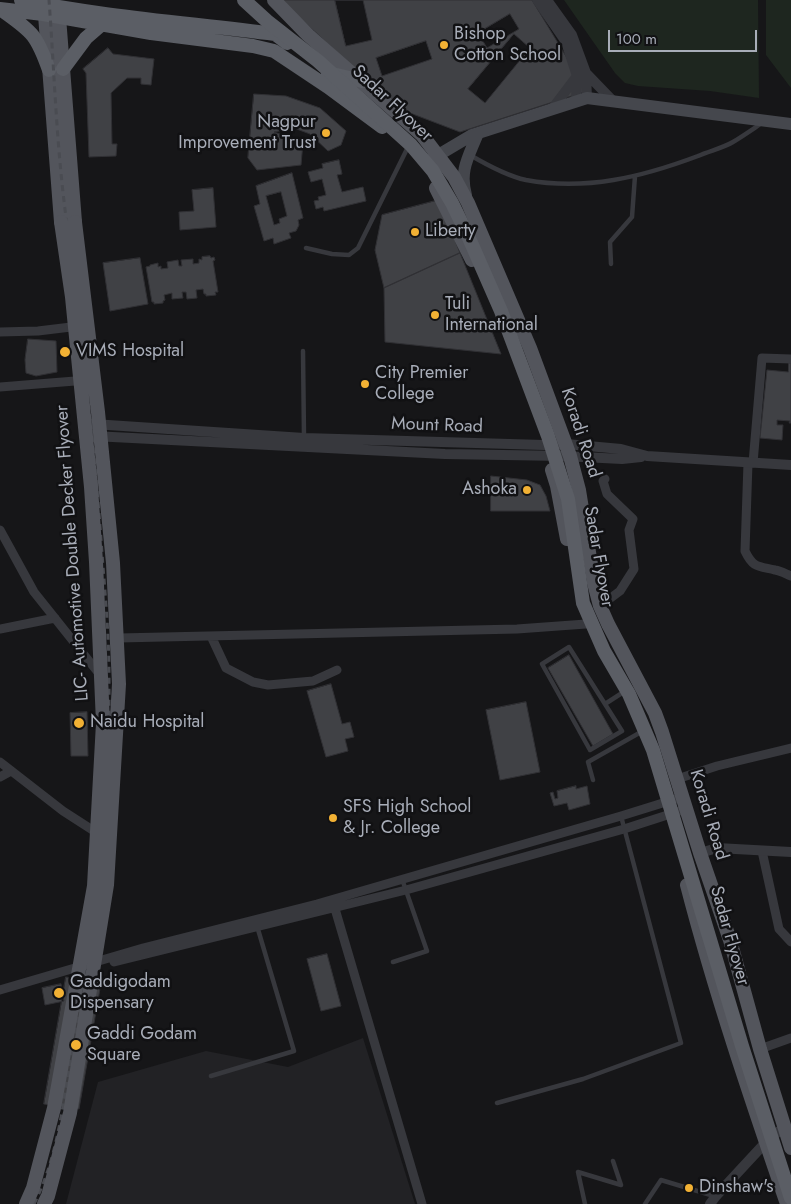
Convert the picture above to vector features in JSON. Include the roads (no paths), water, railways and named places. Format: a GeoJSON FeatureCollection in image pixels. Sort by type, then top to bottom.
{"type":"FeatureCollection","features":[{"type":"Feature","properties":{"kind":"highway"},"geometry":{"type":"LineString","coordinates":[[20,0],[151,34],[253,46],[274,51],[374,120],[407,149],[422,166]]}},
{"type":"Feature","properties":{"kind":"highway"},"geometry":{"type":"LineString","coordinates":[[86,0],[99,19]]}},
{"type":"Feature","properties":{"kind":"highway","name":"Sadar Flyover"},"geometry":{"type":"LineString","coordinates":[[244,0],[267,21],[318,61],[411,145],[433,172],[452,203],[469,238],[501,312],[548,436],[568,499],[583,603],[604,651],[629,694],[653,750],[791,1198]]}},
{"type":"Feature","properties":{"kind":"highway","name":"Sadar Flyover"},"geometry":{"type":"LineString","coordinates":[[257,0],[374,101],[417,141],[446,179],[469,222],[516,333],[565,465],[573,493],[590,599],[601,628],[648,721],[661,754],[758,1078],[791,1177]]}},
{"type":"Feature","properties":{"kind":"highway"},"geometry":{"type":"LineString","coordinates":[[0,9],[52,7]]}},
{"type":"Feature","properties":{"kind":"highway"},"geometry":{"type":"LineString","coordinates":[[0,9],[32,33],[56,69],[86,38],[99,19]]}},
{"type":"Feature","properties":{"kind":"highway"},"geometry":{"type":"LineString","coordinates":[[99,19],[151,21],[275,34],[324,72],[362,81]]}},
{"type":"Feature","properties":{"kind":"main road","name":"Koradi Road"},"geometry":{"type":"LineString","coordinates":[[274,0],[308,35],[422,135],[454,177],[468,203],[527,340],[568,450],[579,490],[594,583],[600,606],[655,713],[730,940],[760,1049],[785,1117],[791,1147]]}},
{"type":"Feature","properties":{"kind":"main road"},"geometry":{"type":"LineString","coordinates":[[21,1204],[29,1186],[50,1110],[72,970],[91,888],[99,726],[93,558],[75,381],[72,327],[58,239],[68,222],[52,7]]}},
{"type":"Feature","properties":{"kind":"main road"},"geometry":{"type":"LineString","coordinates":[[787,1204],[749,1094],[704,948],[653,767],[640,732],[622,693],[598,651],[580,610],[557,486],[546,451],[507,341],[436,187],[422,166],[438,154],[478,133],[581,100],[613,101],[791,124]]}},
{"type":"Feature","properties":{"kind":"main road"},"geometry":{"type":"LineString","coordinates":[[468,203],[462,181],[465,162],[470,155],[478,133]]}},
{"type":"Feature","properties":{"kind":"main road"},"geometry":{"type":"LineString","coordinates":[[45,1204],[52,1196],[73,1112],[110,891],[122,728],[116,555],[104,430],[82,236],[68,222]]}},
{"type":"Feature","properties":{"kind":"main road","name":"LIC- Automotive Double Decker Flyover"},"geometry":{"type":"LineString","coordinates":[[26,1204],[33,1188],[54,1108],[94,886],[100,808],[103,723],[96,562],[91,487],[72,297],[68,222]]}},
{"type":"Feature","properties":{"kind":"main road","name":"LIC- Automotive Double Decker Flyover"},"geometry":{"type":"LineString","coordinates":[[45,1204],[70,1113],[107,885],[118,684],[113,563],[98,412],[68,222]]}},
{"type":"Feature","properties":{"kind":"street"},"geometry":{"type":"LineString","coordinates":[[537,0],[566,42],[581,74],[613,101]]}},
{"type":"Feature","properties":{"kind":"street"},"geometry":{"type":"LineString","coordinates":[[547,0],[572,35],[581,74],[581,100]]}},
{"type":"Feature","properties":{"kind":"street"},"geometry":{"type":"LineString","coordinates":[[552,109],[581,74]]}},
{"type":"Feature","properties":{"kind":"street"},"geometry":{"type":"LineString","coordinates":[[0,332],[38,331],[72,327]]}},
{"type":"Feature","properties":{"kind":"street"},"geometry":{"type":"LineString","coordinates":[[791,359],[762,358],[750,463],[745,551],[750,561],[758,567],[778,570],[791,576]]}},
{"type":"Feature","properties":{"kind":"street"},"geometry":{"type":"LineString","coordinates":[[0,387],[75,381]]}},
{"type":"Feature","properties":{"kind":"street"},"geometry":{"type":"LineString","coordinates":[[81,429],[444,454],[546,451]]}},
{"type":"Feature","properties":{"kind":"street","name":"Mount Road"},"geometry":{"type":"LineString","coordinates":[[104,430],[304,438],[546,451],[621,448],[647,456],[791,465]]}},
{"type":"Feature","properties":{"kind":"street"},"geometry":{"type":"LineString","coordinates":[[600,606],[620,591],[634,569],[628,530],[633,519],[607,494],[603,482],[605,478]]}},
{"type":"Feature","properties":{"kind":"street"},"geometry":{"type":"LineString","coordinates":[[0,530],[34,592],[97,670]]}},
{"type":"Feature","properties":{"kind":"street"},"geometry":{"type":"LineString","coordinates":[[0,629],[55,618]]}},
{"type":"Feature","properties":{"kind":"street"},"geometry":{"type":"LineString","coordinates":[[119,638],[517,629],[586,624]]}},
{"type":"Feature","properties":{"kind":"street"},"geometry":{"type":"LineString","coordinates":[[211,636],[226,668],[253,682],[268,685],[313,680],[337,670]]}},
{"type":"Feature","properties":{"kind":"street"},"geometry":{"type":"LineString","coordinates":[[677,779],[717,766],[791,748]]}},
{"type":"Feature","properties":{"kind":"street"},"geometry":{"type":"LineString","coordinates":[[0,762],[63,811],[94,831],[114,838]]}},
{"type":"Feature","properties":{"kind":"street"},"geometry":{"type":"LineString","coordinates":[[0,777],[10,771]]}},
{"type":"Feature","properties":{"kind":"street"},"geometry":{"type":"LineString","coordinates":[[0,990],[72,970],[257,926],[334,903],[402,879],[621,816],[664,809],[684,803]]}},
{"type":"Feature","properties":{"kind":"street"},"geometry":{"type":"LineString","coordinates":[[98,964],[334,903],[406,890],[624,829],[664,809],[684,803]]}},
{"type":"Feature","properties":{"kind":"street"},"geometry":{"type":"LineString","coordinates":[[700,853],[717,848],[791,852]]}},
{"type":"Feature","properties":{"kind":"street"},"geometry":{"type":"LineString","coordinates":[[762,851],[779,929],[791,942]]}},
{"type":"Feature","properties":{"kind":"street"},"geometry":{"type":"LineString","coordinates":[[334,903],[422,1204]]}},
{"type":"Feature","properties":{"kind":"street"},"geometry":{"type":"LineString","coordinates":[[760,1049],[791,1038]]}},
{"type":"Feature","properties":{"kind":"street"},"geometry":{"type":"LineString","coordinates":[[713,1200],[766,1142],[785,1117]]}},
{"type":"Feature","properties":{"kind":"lane"},"geometry":{"type":"LineString","coordinates":[[470,155],[489,166],[524,180],[566,184],[602,182],[668,167],[732,143],[766,121]]}},
{"type":"Feature","properties":{"kind":"lane"},"geometry":{"type":"LineString","coordinates":[[306,248],[332,254],[349,255],[358,248],[407,149]]}},
{"type":"Feature","properties":{"kind":"lane"},"geometry":{"type":"LineString","coordinates":[[611,264],[610,242],[632,216],[635,176]]}},
{"type":"Feature","properties":{"kind":"lane"},"geometry":{"type":"LineString","coordinates":[[303,351],[304,438]]}},
{"type":"Feature","properties":{"kind":"lane"},"geometry":{"type":"LineString","coordinates":[[569,647],[605,704],[622,731],[590,750],[542,664],[569,647]]}},
{"type":"Feature","properties":{"kind":"lane"},"geometry":{"type":"LineString","coordinates":[[605,704],[622,693]]}},
{"type":"Feature","properties":{"kind":"lane"},"geometry":{"type":"LineString","coordinates":[[594,780],[588,762],[640,732]]}},
{"type":"Feature","properties":{"kind":"lane"},"geometry":{"type":"LineString","coordinates":[[497,1103],[582,1079],[681,1043],[621,816]]}},
{"type":"Feature","properties":{"kind":"lane"},"geometry":{"type":"LineString","coordinates":[[393,962],[427,951],[402,879]]}},
{"type":"Feature","properties":{"kind":"lane"},"geometry":{"type":"LineString","coordinates":[[211,1076],[294,1051],[257,926]]}},
{"type":"Feature","properties":{"kind":"lane"},"geometry":{"type":"LineString","coordinates":[[586,1204],[578,1172],[621,1185],[613,1161]]}},
{"type":"Feature","properties":{"kind":"lane"},"geometry":{"type":"LineString","coordinates":[[645,1204],[661,1180],[713,1200]]}},
{"type":"Feature","properties":{"kind":"railway"},"geometry":{"type":"LineString","coordinates":[[34,1204],[43,1184],[56,1142],[90,944],[101,854],[109,720],[107,614],[99,509],[61,176],[49,0]]}},
{"type":"Feature","properties":{"kind":"place","name":"Bishop Cotton School"},"geometry":{"type":"Point","coordinates":[444,45]}},
{"type":"Feature","properties":{"kind":"place","name":"Nagpur Improvement Trust"},"geometry":{"type":"Point","coordinates":[326,133]}},
{"type":"Feature","properties":{"kind":"place","name":"Liberty"},"geometry":{"type":"Point","coordinates":[415,232]}},
{"type":"Feature","properties":{"kind":"place","name":"Tuli International"},"geometry":{"type":"Point","coordinates":[435,315]}},
{"type":"Feature","properties":{"kind":"place","name":"VIMS Hospital"},"geometry":{"type":"Point","coordinates":[65,352]}},
{"type":"Feature","properties":{"kind":"place","name":"City Premier College"},"geometry":{"type":"Point","coordinates":[365,384]}},
{"type":"Feature","properties":{"kind":"place","name":"Ashoka"},"geometry":{"type":"Point","coordinates":[527,490]}},
{"type":"Feature","properties":{"kind":"place","name":"Naidu Hospital"},"geometry":{"type":"Point","coordinates":[79,723]}},
{"type":"Feature","properties":{"kind":"place","name":"SFS High School & Jr. College"},"geometry":{"type":"Point","coordinates":[333,818]}},
{"type":"Feature","properties":{"kind":"place","name":"Gaddigodam Dispensary"},"geometry":{"type":"Point","coordinates":[59,993]}},
{"type":"Feature","properties":{"kind":"place","name":"Gaddi Godam Square"},"geometry":{"type":"Point","coordinates":[76,1045]}},
{"type":"Feature","properties":{"kind":"place","name":"Dinshaw's"},"geometry":{"type":"Point","coordinates":[689,1188]}}]}
